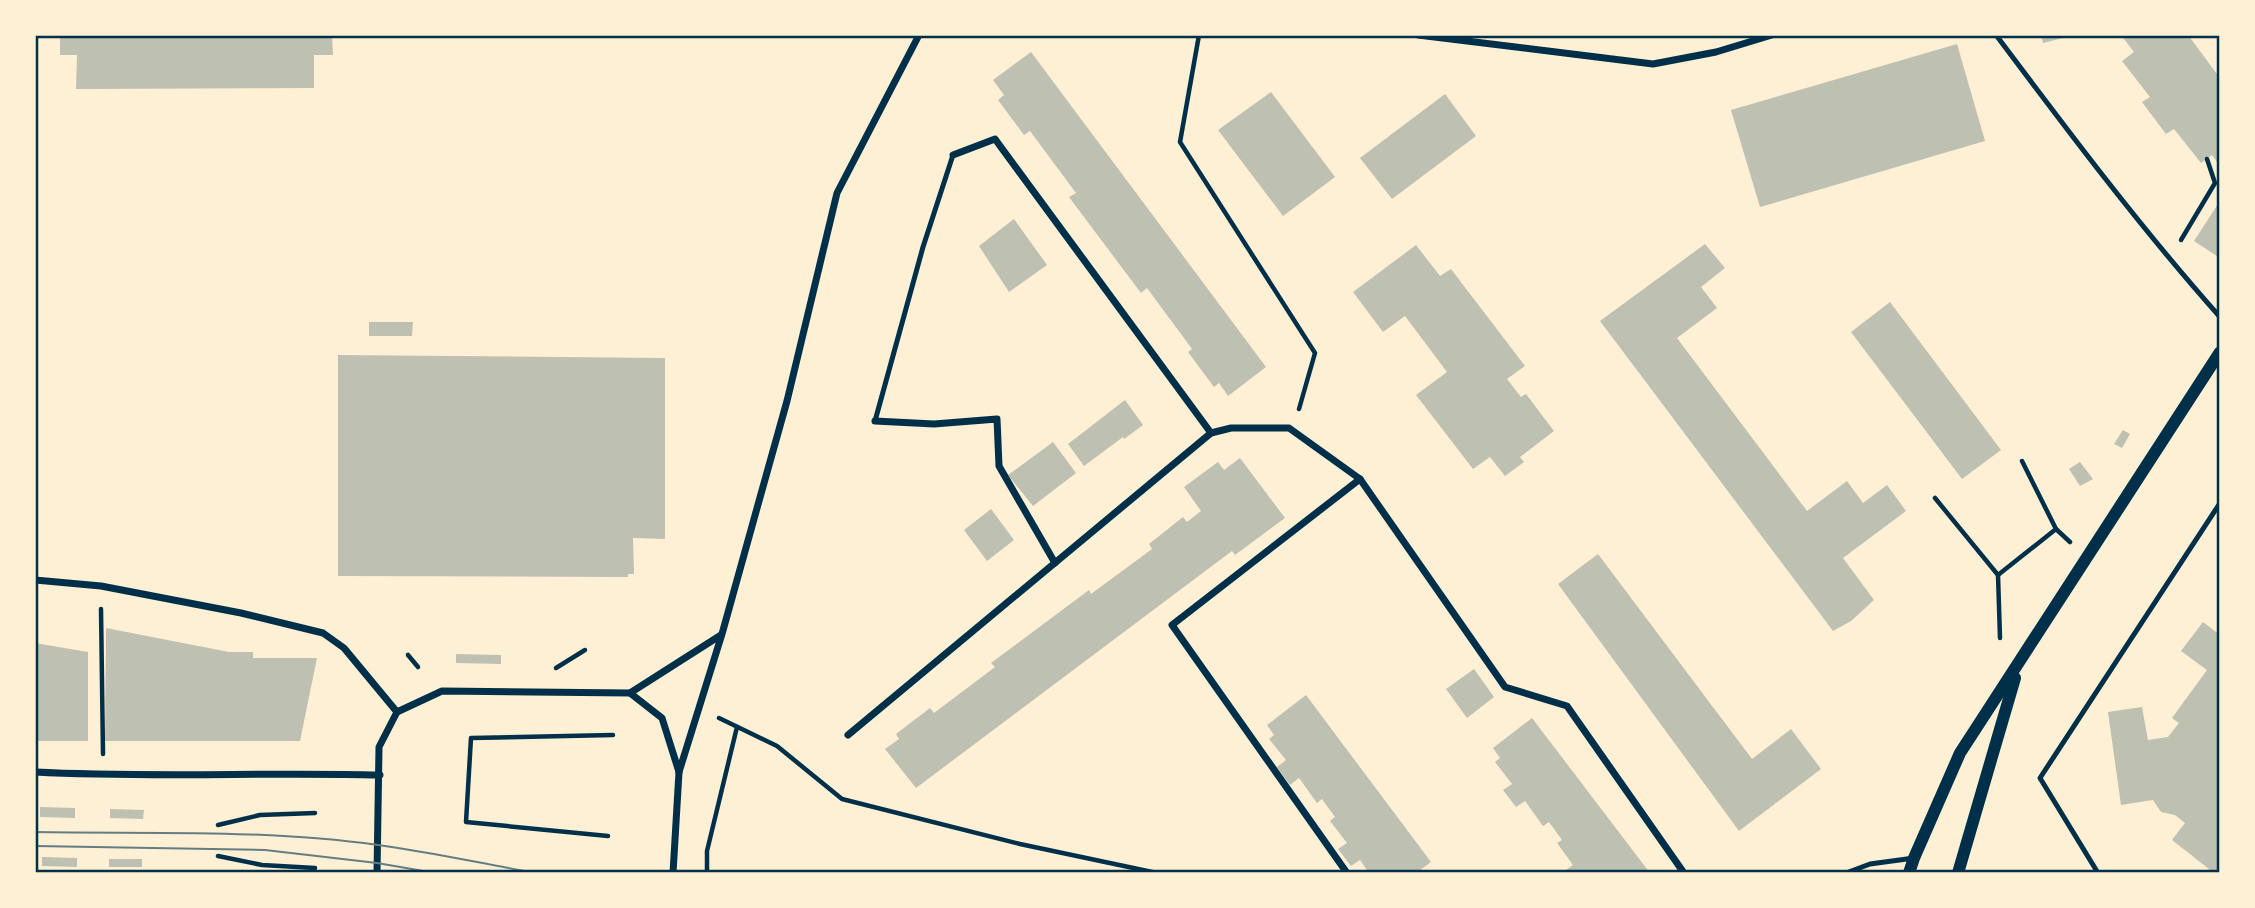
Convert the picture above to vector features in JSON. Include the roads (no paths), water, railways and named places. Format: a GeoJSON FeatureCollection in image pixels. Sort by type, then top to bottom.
{"type":"FeatureCollection","features":[{"type":"Feature","properties":{"kind":"street"},"geometry":{"type":"LineString","coordinates":[[673,873],[679,772],[722,634],[787,401],[838,193],[919,35]]}},
{"type":"Feature","properties":{"kind":"street"},"geometry":{"type":"LineString","coordinates":[[1418,35],[1653,64],[1716,52],[1772,35]]}},
{"type":"Feature","properties":{"kind":"street"},"geometry":{"type":"LineString","coordinates":[[953,155],[995,139],[1211,433]]}},
{"type":"Feature","properties":{"kind":"street"},"geometry":{"type":"LineString","coordinates":[[1909,873],[1913,858],[1960,752],[2220,352]]}},
{"type":"Feature","properties":{"kind":"street"},"geometry":{"type":"LineString","coordinates":[[875,421],[934,424],[997,419],[999,466],[1055,563]]}},
{"type":"Feature","properties":{"kind":"street"},"geometry":{"type":"LineString","coordinates":[[848,735],[1211,433],[1231,428],[1289,428],[1360,479],[1505,687],[1567,706],[1684,873]]}},
{"type":"Feature","properties":{"kind":"street"},"geometry":{"type":"LineString","coordinates":[[1347,873],[1171,625],[1360,479]]}},
{"type":"Feature","properties":{"kind":"street"},"geometry":{"type":"LineString","coordinates":[[35,580],[101,586],[241,613],[323,633],[344,648],[397,712]]}},
{"type":"Feature","properties":{"kind":"street"},"geometry":{"type":"LineString","coordinates":[[377,873],[379,747],[397,712],[442,691],[630,693],[722,634]]}},
{"type":"Feature","properties":{"kind":"street"},"geometry":{"type":"LineString","coordinates":[[1958,873],[2019,664]]}},
{"type":"Feature","properties":{"kind":"street"},"geometry":{"type":"LineString","coordinates":[[630,693],[662,718],[679,772]]}},
{"type":"Feature","properties":{"kind":"street"},"geometry":{"type":"LineString","coordinates":[[35,772],[103,776],[323,773],[380,775]]}},
{"type":"Feature","properties":{"kind":"lane"},"geometry":{"type":"LineString","coordinates":[[1996,35],[2096,169],[2220,317]]}},
{"type":"Feature","properties":{"kind":"lane"},"geometry":{"type":"LineString","coordinates":[[875,421],[923,247],[953,155]]}},
{"type":"Feature","properties":{"kind":"lane"},"geometry":{"type":"LineString","coordinates":[[2098,873],[2040,778],[2220,503]]}},
{"type":"Feature","properties":{"kind":"lane"},"geometry":{"type":"LineString","coordinates":[[1846,873],[1870,864],[1913,858]]}},
{"type":"Feature","properties":{"kind":"tram line"},"geometry":{"type":"LineString","coordinates":[[35,832],[292,836],[418,851],[536,873]]}},
{"type":"Feature","properties":{"kind":"tram line"},"geometry":{"type":"LineString","coordinates":[[35,846],[265,850],[377,863],[435,873]]}}]}
